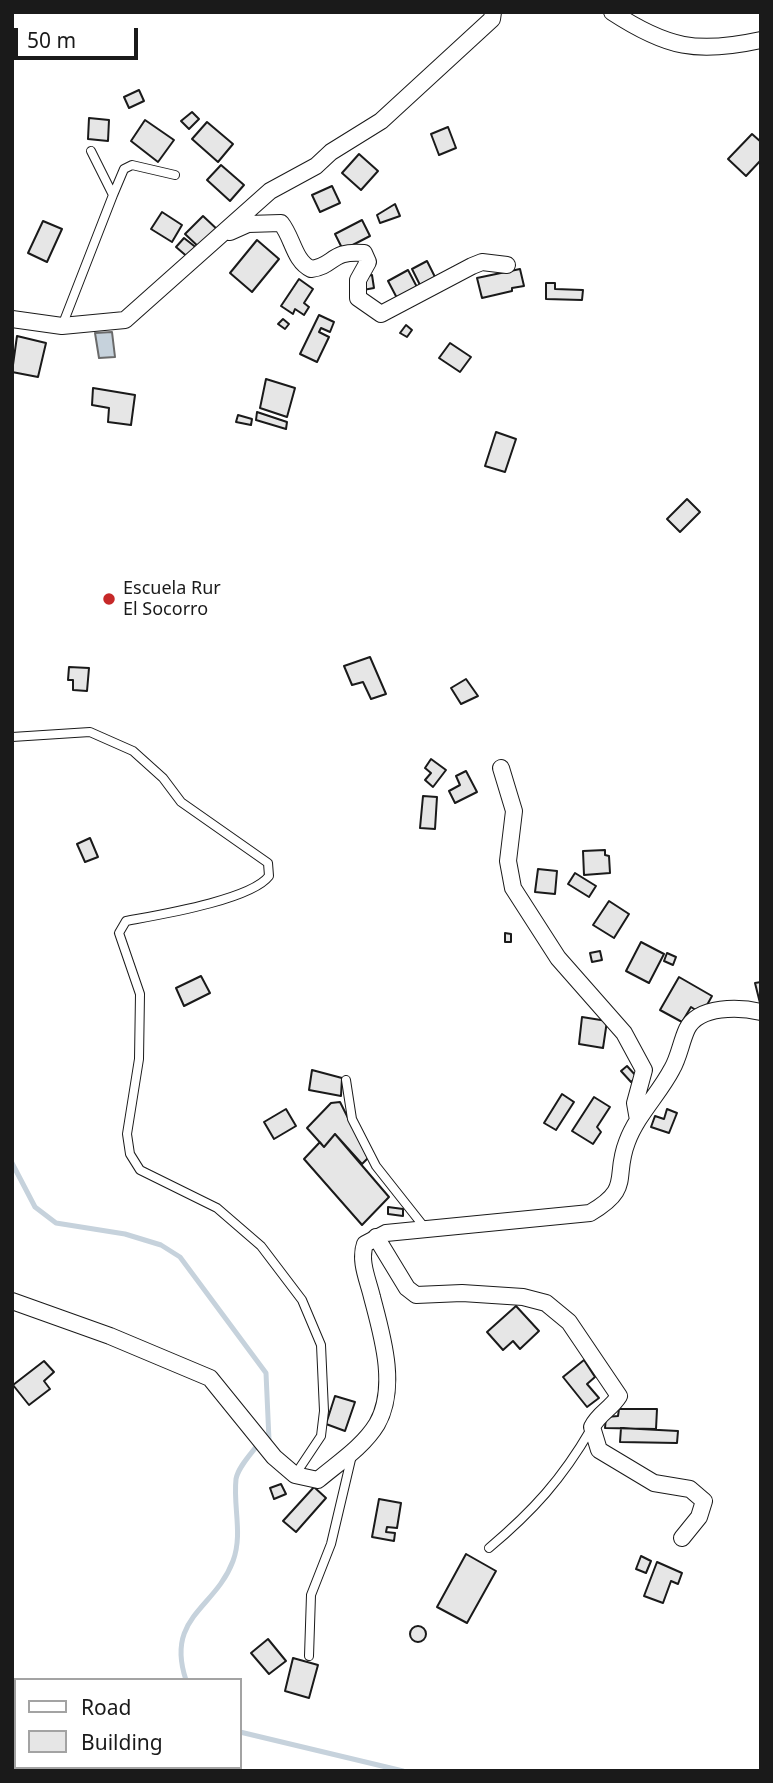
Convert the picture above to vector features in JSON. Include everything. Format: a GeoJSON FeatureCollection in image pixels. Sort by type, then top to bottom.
{"type":"FeatureCollection","features":[{"type":"Feature","properties":{"kind":"street"},"geometry":{"type":"LineString","coordinates":[[12,319],[62,326],[125,320],[270,191],[316,166],[381,121],[492,19],[493,12]]}},
{"type":"Feature","properties":{"kind":"street"},"geometry":{"type":"LineString","coordinates":[[612,12],[658,39],[689,47],[727,47],[761,40]]}},
{"type":"Feature","properties":{"kind":"street"},"geometry":{"type":"LineString","coordinates":[[218,238],[248,224],[281,223],[289,232],[300,262],[311,269],[321,267],[339,253],[364,253],[368,262],[358,280],[358,298],[381,314],[472,265],[482,262],[507,265]]}},
{"type":"Feature","properties":{"kind":"street"},"geometry":{"type":"LineString","coordinates":[[501,768],[514,811],[508,861],[513,888],[558,958],[624,1033],[644,1070],[635,1103],[638,1120]]}},
{"type":"Feature","properties":{"kind":"street"},"geometry":{"type":"LineString","coordinates":[[12,1301],[110,1336],[209,1378],[274,1457],[295,1475],[318,1480],[353,1451],[377,1424],[386,1402],[385,1345],[362,1251],[365,1244],[376,1237],[425,1228],[590,1213],[608,1203],[619,1189],[626,1143],[673,1068],[689,1026],[710,1012],[742,1008],[761,1012]]}},
{"type":"Feature","properties":{"kind":"street"},"geometry":{"type":"LineString","coordinates":[[376,1237],[407,1288],[416,1295],[462,1293],[523,1297],[546,1303],[569,1322],[619,1396],[614,1405],[598,1415],[592,1427],[599,1450],[654,1483],[690,1489],[704,1501],[699,1517],[682,1538]]}},
{"type":"Feature","properties":{"kind":"lane"},"geometry":{"type":"LineString","coordinates":[[91,151],[113,195]]}},
{"type":"Feature","properties":{"kind":"lane"},"geometry":{"type":"LineString","coordinates":[[62,326],[124,169],[132,165],[175,175]]}},
{"type":"Feature","properties":{"kind":"lane"},"geometry":{"type":"LineString","coordinates":[[12,737],[90,732],[133,751],[163,778],[181,802],[268,863],[269,876],[261,887],[208,904],[126,921],[119,933],[140,993],[139,1059],[127,1134],[130,1154],[140,1170],[217,1208],[261,1247],[302,1300],[321,1345],[324,1411],[321,1436],[295,1475]]}},
{"type":"Feature","properties":{"kind":"lane"},"geometry":{"type":"LineString","coordinates":[[346,1080],[352,1119],[376,1166],[425,1228]]}},
{"type":"Feature","properties":{"kind":"lane"},"geometry":{"type":"LineString","coordinates":[[489,1548],[530,1513],[552,1488],[567,1470],[592,1427]]}},
{"type":"Feature","properties":{"kind":"lane"},"geometry":{"type":"LineString","coordinates":[[309,1656],[310,1595],[331,1544],[353,1451]]}},
{"type":"Feature","properties":{"kind":"shaded area"},"geometry":{"type":"Polygon","coordinates":[[[112,332],[115,357],[99,358],[95,333],[112,332]]]}},
{"type":"Feature","properties":{"kind":"building"},"geometry":{"type":"Polygon","coordinates":[[[139,90],[144,101],[129,108],[124,97],[139,90]]]}},
{"type":"Feature","properties":{"kind":"building"},"geometry":{"type":"Polygon","coordinates":[[[192,112],[199,119],[189,129],[181,121],[192,112]]]}},
{"type":"Feature","properties":{"kind":"building"},"geometry":{"type":"Polygon","coordinates":[[[89,118],[109,120],[108,141],[88,139],[89,118]]]}},
{"type":"Feature","properties":{"kind":"building"},"geometry":{"type":"Polygon","coordinates":[[[145,120],[174,140],[158,162],[131,141],[145,120]]]}},
{"type":"Feature","properties":{"kind":"building"},"geometry":{"type":"Polygon","coordinates":[[[207,122],[233,144],[218,162],[192,139],[207,122]]]}},
{"type":"Feature","properties":{"kind":"building"},"geometry":{"type":"Polygon","coordinates":[[[448,127],[456,148],[439,155],[431,134],[448,127]]]}},
{"type":"Feature","properties":{"kind":"building"},"geometry":{"type":"Polygon","coordinates":[[[752,134],[761,142],[761,160],[746,176],[728,159],[752,134]]]}},
{"type":"Feature","properties":{"kind":"building"},"geometry":{"type":"Polygon","coordinates":[[[359,154],[378,171],[361,190],[342,173],[359,154]]]}},
{"type":"Feature","properties":{"kind":"building"},"geometry":{"type":"Polygon","coordinates":[[[221,165],[244,185],[230,201],[207,180],[221,165]]]}},
{"type":"Feature","properties":{"kind":"building"},"geometry":{"type":"Polygon","coordinates":[[[332,186],[340,203],[320,212],[312,195],[332,186]]]}},
{"type":"Feature","properties":{"kind":"building"},"geometry":{"type":"Polygon","coordinates":[[[395,204],[400,216],[380,223],[377,215],[395,204]]]}},
{"type":"Feature","properties":{"kind":"building"},"geometry":{"type":"Polygon","coordinates":[[[162,212],[182,225],[172,242],[151,229],[162,212]]]}},
{"type":"Feature","properties":{"kind":"building"},"geometry":{"type":"Polygon","coordinates":[[[203,216],[220,232],[202,250],[185,234],[203,216]]]}},
{"type":"Feature","properties":{"kind":"building"},"geometry":{"type":"Polygon","coordinates":[[[362,220],[370,236],[343,250],[335,234],[362,220]]]}},
{"type":"Feature","properties":{"kind":"building"},"geometry":{"type":"Polygon","coordinates":[[[43,221],[62,229],[47,262],[28,253],[43,221]]]}},
{"type":"Feature","properties":{"kind":"building"},"geometry":{"type":"Polygon","coordinates":[[[184,238],[198,249],[190,259],[176,247],[184,238]]]}},
{"type":"Feature","properties":{"kind":"building"},"geometry":{"type":"Polygon","coordinates":[[[257,240],[279,259],[252,292],[230,273],[257,240]]]}},
{"type":"Feature","properties":{"kind":"building"},"geometry":{"type":"Polygon","coordinates":[[[427,261],[437,281],[422,289],[412,269],[427,261]]]}},
{"type":"Feature","properties":{"kind":"building"},"geometry":{"type":"Polygon","coordinates":[[[520,269],[524,286],[482,298],[477,278],[520,269]]]}},
{"type":"Feature","properties":{"kind":"building"},"geometry":{"type":"Polygon","coordinates":[[[408,270],[418,289],[398,300],[388,281],[408,270]]]}},
{"type":"Feature","properties":{"kind":"building"},"geometry":{"type":"Polygon","coordinates":[[[372,275],[374,288],[363,290],[361,277],[372,275]]]}},
{"type":"Feature","properties":{"kind":"building"},"geometry":{"type":"Polygon","coordinates":[[[299,279],[313,289],[304,303],[309,307],[304,315],[295,309],[293,314],[281,306],[299,279]]]}},
{"type":"Feature","properties":{"kind":"building"},"geometry":{"type":"Polygon","coordinates":[[[546,283],[555,283],[555,289],[583,290],[582,300],[546,299],[546,283]]]}},
{"type":"Feature","properties":{"kind":"building"},"geometry":{"type":"Polygon","coordinates":[[[319,315],[334,322],[330,332],[321,328],[319,332],[329,337],[317,362],[300,354],[319,315]]]}},
{"type":"Feature","properties":{"kind":"building"},"geometry":{"type":"Polygon","coordinates":[[[283,319],[289,324],[285,329],[278,324],[283,319]]]}},
{"type":"Feature","properties":{"kind":"building"},"geometry":{"type":"Polygon","coordinates":[[[406,325],[412,330],[407,337],[400,333],[406,325]]]}},
{"type":"Feature","properties":{"kind":"building"},"geometry":{"type":"Polygon","coordinates":[[[17,336],[46,343],[38,377],[12,372],[17,336]]]}},
{"type":"Feature","properties":{"kind":"building"},"geometry":{"type":"Polygon","coordinates":[[[450,343],[471,357],[460,372],[439,358],[450,343]]]}},
{"type":"Feature","properties":{"kind":"building"},"geometry":{"type":"Polygon","coordinates":[[[266,379],[295,388],[287,417],[260,408],[266,379]]]}},
{"type":"Feature","properties":{"kind":"building"},"geometry":{"type":"Polygon","coordinates":[[[93,388],[135,395],[131,425],[108,422],[109,408],[92,405],[93,388]]]}},
{"type":"Feature","properties":{"kind":"building"},"geometry":{"type":"Polygon","coordinates":[[[257,412],[287,422],[286,429],[256,420],[257,412]]]}},
{"type":"Feature","properties":{"kind":"building"},"geometry":{"type":"Polygon","coordinates":[[[238,415],[252,419],[251,425],[236,422],[238,415]]]}},
{"type":"Feature","properties":{"kind":"building"},"geometry":{"type":"Polygon","coordinates":[[[496,432],[516,439],[505,472],[485,466],[496,432]]]}},
{"type":"Feature","properties":{"kind":"building"},"geometry":{"type":"Polygon","coordinates":[[[687,499],[700,512],[680,532],[667,519],[687,499]]]}},
{"type":"Feature","properties":{"kind":"building"},"geometry":{"type":"Polygon","coordinates":[[[370,657],[386,694],[371,699],[363,682],[352,685],[344,666],[370,657]]]}},
{"type":"Feature","properties":{"kind":"building"},"geometry":{"type":"Polygon","coordinates":[[[69,667],[89,668],[87,691],[73,690],[73,680],[68,680],[69,667]]]}},
{"type":"Feature","properties":{"kind":"building"},"geometry":{"type":"Polygon","coordinates":[[[466,679],[478,696],[461,704],[451,688],[466,679]]]}},
{"type":"Feature","properties":{"kind":"building"},"geometry":{"type":"Polygon","coordinates":[[[431,759],[446,770],[433,787],[425,780],[431,773],[425,768],[431,759]]]}},
{"type":"Feature","properties":{"kind":"building"},"geometry":{"type":"Polygon","coordinates":[[[466,771],[477,792],[455,803],[449,791],[460,785],[456,776],[466,771]]]}},
{"type":"Feature","properties":{"kind":"building"},"geometry":{"type":"Polygon","coordinates":[[[423,796],[437,797],[435,829],[420,828],[423,796]]]}},
{"type":"Feature","properties":{"kind":"building"},"geometry":{"type":"Polygon","coordinates":[[[90,838],[98,857],[85,862],[77,844],[90,838]]]}},
{"type":"Feature","properties":{"kind":"building"},"geometry":{"type":"Polygon","coordinates":[[[605,850],[605,855],[609,856],[610,873],[584,875],[583,851],[605,850]]]}},
{"type":"Feature","properties":{"kind":"building"},"geometry":{"type":"Polygon","coordinates":[[[538,869],[557,871],[555,894],[535,892],[538,869]]]}},
{"type":"Feature","properties":{"kind":"building"},"geometry":{"type":"Polygon","coordinates":[[[575,873],[596,886],[589,897],[568,884],[575,873]]]}},
{"type":"Feature","properties":{"kind":"building"},"geometry":{"type":"Polygon","coordinates":[[[609,901],[629,914],[614,938],[593,925],[609,901]]]}},
{"type":"Feature","properties":{"kind":"building"},"geometry":{"type":"Polygon","coordinates":[[[505,933],[511,934],[511,942],[505,942],[505,933]]]}},
{"type":"Feature","properties":{"kind":"building"},"geometry":{"type":"Polygon","coordinates":[[[641,942],[664,954],[649,983],[626,971],[641,942]]]}},
{"type":"Feature","properties":{"kind":"building"},"geometry":{"type":"Polygon","coordinates":[[[600,951],[602,960],[592,962],[590,953],[600,951]]]}},
{"type":"Feature","properties":{"kind":"building"},"geometry":{"type":"Polygon","coordinates":[[[667,953],[676,957],[673,965],[664,961],[667,953]]]}},
{"type":"Feature","properties":{"kind":"building"},"geometry":{"type":"Polygon","coordinates":[[[201,976],[210,993],[184,1006],[176,988],[201,976]]]}},
{"type":"Feature","properties":{"kind":"building"},"geometry":{"type":"Polygon","coordinates":[[[679,977],[712,996],[702,1014],[691,1007],[682,1022],[660,1010],[679,977]]]}},
{"type":"Feature","properties":{"kind":"building"},"geometry":{"type":"Polygon","coordinates":[[[761,982],[761,1002],[760,1003],[755,983],[761,982]]]}},
{"type":"Feature","properties":{"kind":"building"},"geometry":{"type":"Polygon","coordinates":[[[582,1017],[607,1021],[603,1048],[579,1044],[582,1017]]]}},
{"type":"Feature","properties":{"kind":"building"},"geometry":{"type":"Polygon","coordinates":[[[627,1066],[637,1077],[631,1082],[621,1071],[627,1066]]]}},
{"type":"Feature","properties":{"kind":"building"},"geometry":{"type":"Polygon","coordinates":[[[312,1070],[342,1078],[341,1096],[309,1090],[312,1070]]]}},
{"type":"Feature","properties":{"kind":"building"},"geometry":{"type":"Polygon","coordinates":[[[562,1094],[574,1102],[556,1130],[544,1123],[562,1094]]]}},
{"type":"Feature","properties":{"kind":"building"},"geometry":{"type":"Polygon","coordinates":[[[594,1097],[610,1107],[597,1127],[601,1132],[593,1144],[572,1131],[594,1097]]]}},
{"type":"Feature","properties":{"kind":"building"},"geometry":{"type":"Polygon","coordinates":[[[340,1102],[368,1158],[362,1164],[335,1134],[324,1147],[307,1128],[331,1103],[340,1102]]]}},
{"type":"Feature","properties":{"kind":"building"},"geometry":{"type":"Polygon","coordinates":[[[286,1109],[296,1126],[274,1139],[264,1122],[286,1109]]]}},
{"type":"Feature","properties":{"kind":"building"},"geometry":{"type":"Polygon","coordinates":[[[667,1109],[677,1113],[669,1133],[651,1127],[655,1116],[664,1119],[667,1109]]]}},
{"type":"Feature","properties":{"kind":"building"},"geometry":{"type":"Polygon","coordinates":[[[335,1134],[389,1197],[362,1225],[304,1159],[320,1142],[324,1147],[335,1134]]]}},
{"type":"Feature","properties":{"kind":"building"},"geometry":{"type":"Polygon","coordinates":[[[388,1207],[403,1209],[403,1216],[388,1214],[388,1207]]]}},
{"type":"Feature","properties":{"kind":"building"},"geometry":{"type":"Polygon","coordinates":[[[516,1306],[539,1331],[520,1349],[513,1341],[503,1350],[487,1332],[516,1306]]]}},
{"type":"Feature","properties":{"kind":"building"},"geometry":{"type":"Polygon","coordinates":[[[584,1360],[595,1377],[587,1384],[599,1398],[587,1407],[563,1377],[584,1360]]]}},
{"type":"Feature","properties":{"kind":"building"},"geometry":{"type":"Polygon","coordinates":[[[44,1361],[54,1372],[44,1381],[50,1389],[29,1405],[13,1385],[44,1361]]]}},
{"type":"Feature","properties":{"kind":"building"},"geometry":{"type":"Polygon","coordinates":[[[335,1396],[355,1402],[345,1431],[326,1424],[335,1396]]]}},
{"type":"Feature","properties":{"kind":"building"},"geometry":{"type":"Polygon","coordinates":[[[619,1409],[657,1409],[656,1429],[605,1428],[606,1417],[618,1416],[619,1409]]]}},
{"type":"Feature","properties":{"kind":"building"},"geometry":{"type":"Polygon","coordinates":[[[621,1428],[678,1431],[677,1443],[620,1442],[621,1428]]]}},
{"type":"Feature","properties":{"kind":"building"},"geometry":{"type":"Polygon","coordinates":[[[281,1484],[286,1494],[274,1499],[270,1488],[281,1484]]]}},
{"type":"Feature","properties":{"kind":"building"},"geometry":{"type":"Polygon","coordinates":[[[314,1487],[326,1498],[296,1532],[283,1521],[314,1487]]]}},
{"type":"Feature","properties":{"kind":"building"},"geometry":{"type":"Polygon","coordinates":[[[379,1499],[401,1503],[397,1528],[387,1527],[386,1532],[395,1533],[394,1541],[372,1537],[379,1499]]]}},
{"type":"Feature","properties":{"kind":"building"},"geometry":{"type":"Polygon","coordinates":[[[466,1554],[496,1571],[467,1623],[437,1607],[466,1554]]]}},
{"type":"Feature","properties":{"kind":"building"},"geometry":{"type":"Polygon","coordinates":[[[641,1556],[651,1561],[646,1573],[636,1569],[641,1556]]]}},
{"type":"Feature","properties":{"kind":"building"},"geometry":{"type":"Polygon","coordinates":[[[657,1562],[682,1573],[678,1584],[671,1581],[663,1603],[644,1596],[657,1562]]]}},
{"type":"Feature","properties":{"kind":"building"},"geometry":{"type":"Polygon","coordinates":[[[418,1626],[426,1634],[418,1642],[410,1634],[418,1626]]]}},
{"type":"Feature","properties":{"kind":"building"},"geometry":{"type":"Polygon","coordinates":[[[268,1639],[286,1661],[269,1674],[251,1653],[268,1639]]]}},
{"type":"Feature","properties":{"kind":"building"},"geometry":{"type":"Polygon","coordinates":[[[293,1658],[318,1665],[309,1698],[285,1691],[293,1658]]]}},
{"type":"Feature","properties":{"kind":"waterway"},"geometry":{"type":"LineString","coordinates":[[12,1163],[35,1207],[56,1223],[125,1234],[161,1245],[180,1257],[266,1373],[269,1440]]}},
{"type":"Feature","properties":{"kind":"waterway"},"geometry":{"type":"LineString","coordinates":[[186,1678],[181,1659],[182,1642],[187,1627],[225,1577],[233,1561],[238,1531],[236,1479],[241,1466],[256,1447]]}},
{"type":"Feature","properties":{"kind":"waterway"},"geometry":{"type":"LineString","coordinates":[[242,1732],[403,1771]]}},
{"type":"Feature","properties":{"kind":"place","name":"Escuela Rur El Socorro"},"geometry":{"type":"Point","coordinates":[109,599]}}]}
